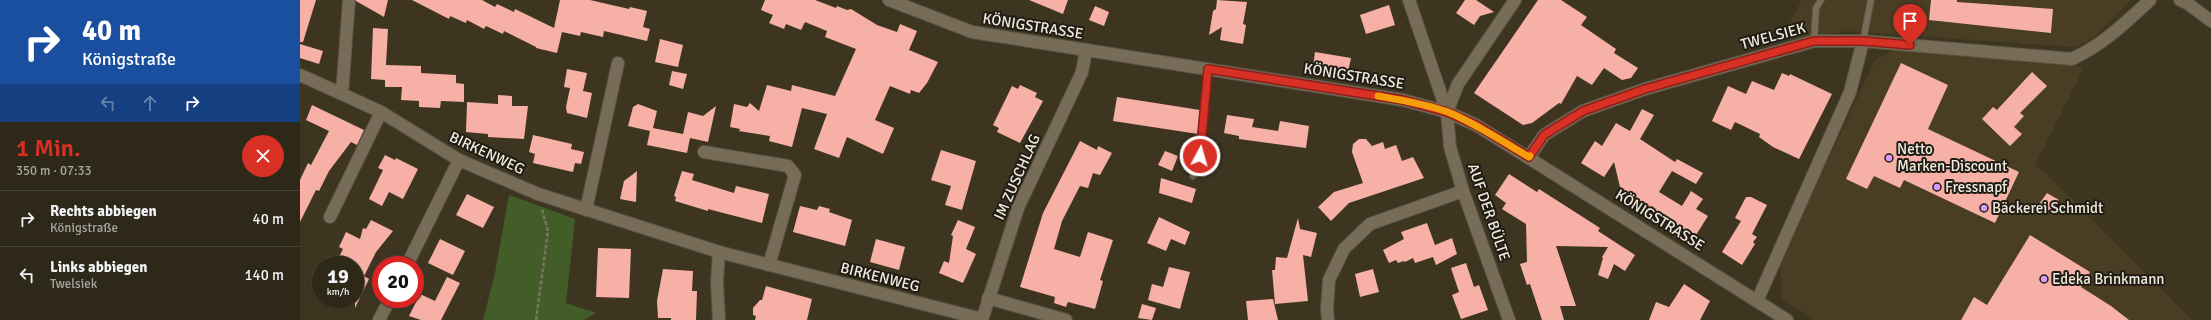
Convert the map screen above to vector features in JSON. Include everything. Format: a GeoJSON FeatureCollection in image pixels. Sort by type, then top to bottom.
{"type":"FeatureCollection","features":[{"type":"Feature","properties":{"kind":"street"},"geometry":{"type":"LineString","coordinates":[[342,94],[349,0]]}},
{"type":"Feature","properties":{"kind":"street","name":"KÖNIGSTRASSE"},"geometry":{"type":"LineString","coordinates":[[889,0],[972,32],[1403,100],[1447,112],[1476,125],[1529,157],[1787,320]]}},
{"type":"Feature","properties":{"kind":"street"},"geometry":{"type":"LineString","coordinates":[[1409,0],[1447,112]]}},
{"type":"Feature","properties":{"kind":"street"},"geometry":{"type":"LineString","coordinates":[[1447,112],[1458,84],[1515,0]]}},
{"type":"Feature","properties":{"kind":"street","name":"TWELSIEK"},"geometry":{"type":"LineString","coordinates":[[1529,157],[1544,135],[1583,111],[1645,89],[1814,41],[1863,41],[2072,59],[2092,50],[2111,36],[2150,0]]}},
{"type":"Feature","properties":{"kind":"street"},"geometry":{"type":"LineString","coordinates":[[2180,0],[2211,22]]}},
{"type":"Feature","properties":{"kind":"street"},"geometry":{"type":"LineString","coordinates":[[1756,301],[1850,92],[1863,41]]}},
{"type":"Feature","properties":{"kind":"street","name":"IM ZUSCHLAG"},"geometry":{"type":"LineString","coordinates":[[982,320],[1018,208],[1082,72],[1086,50]]}},
{"type":"Feature","properties":{"kind":"street"},"geometry":{"type":"LineString","coordinates":[[586,210],[618,63]]}},
{"type":"Feature","properties":{"kind":"street","name":"BIRKENWEG"},"geometry":{"type":"LineString","coordinates":[[300,75],[381,112],[459,160],[538,194],[720,252],[982,320]]}},
{"type":"Feature","properties":{"kind":"street"},"geometry":{"type":"LineString","coordinates":[[330,217],[381,112]]}},
{"type":"Feature","properties":{"kind":"street","name":"AUF DER BÜLTE"},"geometry":{"type":"LineString","coordinates":[[1447,112],[1450,147],[1463,191],[1509,320]]}},
{"type":"Feature","properties":{"kind":"street"},"geometry":{"type":"LineString","coordinates":[[704,152],[788,166],[795,175],[769,265]]}},
{"type":"Feature","properties":{"kind":"street"},"geometry":{"type":"LineString","coordinates":[[411,256],[459,160]]}},
{"type":"Feature","properties":{"kind":"street"},"geometry":{"type":"LineString","coordinates":[[1328,320],[1326,309],[1329,280],[1344,249],[1370,224],[1463,191]]}},
{"type":"Feature","properties":{"kind":"street"},"geometry":{"type":"LineString","coordinates":[[720,252],[716,282],[720,320]]}},
{"type":"Feature","properties":{"kind":"street"},"geometry":{"type":"LineString","coordinates":[[988,298],[1066,320]]}},
{"type":"Feature","properties":{"kind":"street"},"geometry":{"type":"LineString","coordinates":[[379,320],[385,308]]}},
{"type":"Feature","properties":{"kind":"lane"},"geometry":{"type":"LineString","coordinates":[[1814,41],[1816,8],[1822,0]]}},
{"type":"Feature","properties":{"kind":"lane"},"geometry":{"type":"LineString","coordinates":[[1863,41],[1871,0]]}},
{"type":"Feature","properties":{"kind":"lane"},"geometry":{"type":"LineString","coordinates":[[1193,176],[1200,156],[1208,69]]}},
{"type":"Feature","properties":{"kind":"path"},"geometry":{"type":"LineString","coordinates":[[536,320],[548,231],[538,194]]}},
{"type":"Feature","properties":{"kind":"shaded area"},"geometry":{"type":"Polygon","coordinates":[[[1802,0],[2131,0],[2093,38],[2075,47],[1846,31],[1786,42],[1789,23],[1802,0]]]}},
{"type":"Feature","properties":{"kind":"shaded area"},"geometry":{"type":"Polygon","coordinates":[[[1893,50],[2005,58],[2084,67],[2035,165],[2051,178],[2192,320],[1815,320],[1782,299],[1780,267],[1818,181],[1875,60],[1893,50]]]}},
{"type":"Feature","properties":{"kind":"green space"},"geometry":{"type":"Polygon","coordinates":[[[509,195],[575,219],[566,303],[596,313],[584,320],[483,320],[495,273],[509,195]]]}},
{"type":"Feature","properties":{"kind":"building"},"geometry":{"type":"Polygon","coordinates":[[[300,0],[316,0],[303,42],[300,42],[300,0]]]}},
{"type":"Feature","properties":{"kind":"building"},"geometry":{"type":"Polygon","coordinates":[[[388,0],[384,17],[356,1],[388,0]]]}},
{"type":"Feature","properties":{"kind":"building"},"geometry":{"type":"Polygon","coordinates":[[[412,0],[482,0],[495,7],[497,4],[514,12],[515,9],[554,28],[560,0],[590,0],[629,9],[630,7],[647,11],[643,27],[650,29],[647,41],[604,31],[603,37],[581,32],[580,36],[562,32],[557,53],[536,48],[504,31],[503,34],[486,26],[484,29],[467,20],[466,23],[450,16],[449,19],[412,0]]]}},
{"type":"Feature","properties":{"kind":"building"},"geometry":{"type":"Polygon","coordinates":[[[765,0],[815,0],[836,8],[837,6],[847,10],[851,9],[877,25],[897,32],[900,24],[917,31],[909,50],[938,62],[927,83],[919,93],[911,90],[910,94],[890,86],[875,120],[894,128],[883,154],[847,137],[839,158],[814,149],[827,114],[802,108],[792,147],[769,141],[770,136],[739,131],[740,129],[730,127],[734,104],[747,107],[750,103],[759,111],[767,85],[791,91],[792,85],[835,96],[856,49],[825,37],[827,31],[805,22],[801,30],[786,24],[784,29],[769,23],[773,15],[761,10],[765,0]]]}},
{"type":"Feature","properties":{"kind":"building"},"geometry":{"type":"Polygon","coordinates":[[[1029,0],[1068,0],[1063,14],[1029,0]]]}},
{"type":"Feature","properties":{"kind":"building"},"geometry":{"type":"Polygon","coordinates":[[[1217,0],[1247,2],[1243,24],[1246,25],[1243,44],[1220,40],[1222,27],[1209,35],[1213,11],[1216,9],[1217,0]]]}},
{"type":"Feature","properties":{"kind":"building"},"geometry":{"type":"Polygon","coordinates":[[[1465,0],[1476,0],[1494,12],[1480,16],[1474,25],[1456,13],[1465,0]]]}},
{"type":"Feature","properties":{"kind":"building"},"geometry":{"type":"Polygon","coordinates":[[[1538,0],[1561,0],[1587,17],[1581,25],[1616,49],[1614,53],[1638,68],[1631,78],[1622,80],[1604,68],[1592,85],[1577,76],[1561,104],[1559,103],[1532,123],[1523,125],[1474,93],[1538,0]]]}},
{"type":"Feature","properties":{"kind":"building"},"geometry":{"type":"Polygon","coordinates":[[[1931,0],[1957,0],[1957,2],[2053,9],[2051,33],[1929,20],[1931,0]]]}},
{"type":"Feature","properties":{"kind":"building"},"geometry":{"type":"Polygon","coordinates":[[[1389,5],[1395,25],[1366,34],[1360,15],[1389,5]]]}},
{"type":"Feature","properties":{"kind":"building"},"geometry":{"type":"Polygon","coordinates":[[[1095,6],[1109,12],[1104,26],[1089,20],[1095,6]]]}},
{"type":"Feature","properties":{"kind":"building"},"geometry":{"type":"Polygon","coordinates":[[[373,28],[388,29],[386,65],[421,66],[421,73],[456,75],[456,83],[464,84],[464,102],[441,101],[440,108],[419,107],[419,101],[401,100],[402,87],[385,87],[385,80],[371,79],[373,28]]]}},
{"type":"Feature","properties":{"kind":"building"},"geometry":{"type":"Polygon","coordinates":[[[660,39],[683,45],[678,67],[655,62],[660,39]]]}},
{"type":"Feature","properties":{"kind":"building"},"geometry":{"type":"Polygon","coordinates":[[[300,44],[323,51],[319,64],[300,58],[300,44]]]}},
{"type":"Feature","properties":{"kind":"building"},"geometry":{"type":"Polygon","coordinates":[[[1315,52],[1351,58],[1348,72],[1313,67],[1315,52]]]}},
{"type":"Feature","properties":{"kind":"building"},"geometry":{"type":"Polygon","coordinates":[[[1901,63],[1948,85],[1928,129],[2019,172],[1995,223],[1904,180],[1900,188],[1874,176],[1867,189],[1846,179],[1901,63]]]}},
{"type":"Feature","properties":{"kind":"building"},"geometry":{"type":"Polygon","coordinates":[[[567,69],[587,73],[583,91],[592,93],[587,118],[567,113],[566,107],[570,88],[564,87],[567,69]]]}},
{"type":"Feature","properties":{"kind":"building"},"geometry":{"type":"Polygon","coordinates":[[[672,71],[687,74],[683,89],[669,85],[672,71]]]}},
{"type":"Feature","properties":{"kind":"building"},"geometry":{"type":"Polygon","coordinates":[[[2032,72],[2047,86],[2020,113],[2024,116],[2014,127],[2022,134],[2010,146],[1982,119],[1993,107],[1997,110],[2032,72]]]}},
{"type":"Feature","properties":{"kind":"building"},"geometry":{"type":"Polygon","coordinates":[[[1782,73],[1789,76],[1790,74],[1832,94],[1799,159],[1773,147],[1759,137],[1760,134],[1735,122],[1731,130],[1712,121],[1728,86],[1746,94],[1752,81],[1774,90],[1782,73]]]}},
{"type":"Feature","properties":{"kind":"building"},"geometry":{"type":"Polygon","coordinates":[[[1020,85],[1037,93],[1035,97],[1043,101],[1020,143],[997,132],[999,128],[993,125],[1012,86],[1018,89],[1020,85]]]}},
{"type":"Feature","properties":{"kind":"building"},"geometry":{"type":"Polygon","coordinates":[[[498,95],[512,96],[512,106],[528,106],[524,139],[488,137],[488,134],[466,132],[467,102],[498,104],[498,95]]]}},
{"type":"Feature","properties":{"kind":"building"},"geometry":{"type":"Polygon","coordinates":[[[1117,97],[1200,110],[1198,134],[1113,121],[1117,97]]]}},
{"type":"Feature","properties":{"kind":"building"},"geometry":{"type":"Polygon","coordinates":[[[638,104],[657,111],[653,128],[683,134],[688,112],[703,116],[716,106],[708,142],[690,138],[687,153],[647,145],[650,131],[628,126],[633,107],[638,104]]]}},
{"type":"Feature","properties":{"kind":"building"},"geometry":{"type":"Polygon","coordinates":[[[312,105],[364,130],[357,145],[351,142],[329,171],[319,191],[316,190],[300,222],[300,180],[308,163],[311,165],[329,131],[306,120],[312,105]]]}},
{"type":"Feature","properties":{"kind":"building"},"geometry":{"type":"Polygon","coordinates":[[[1642,109],[1654,115],[1640,139],[1675,162],[1677,159],[1703,173],[1696,184],[1672,171],[1659,192],[1682,206],[1691,191],[1703,199],[1696,209],[1708,216],[1696,235],[1691,232],[1690,233],[1634,199],[1635,197],[1620,187],[1614,162],[1604,177],[1581,163],[1595,141],[1602,146],[1616,123],[1630,131],[1642,109]]]}},
{"type":"Feature","properties":{"kind":"building"},"geometry":{"type":"Polygon","coordinates":[[[1227,115],[1254,119],[1252,127],[1278,131],[1280,121],[1309,126],[1306,148],[1239,139],[1239,136],[1224,133],[1227,115]]]}},
{"type":"Feature","properties":{"kind":"building"},"geometry":{"type":"Polygon","coordinates":[[[533,135],[572,144],[571,149],[584,152],[581,164],[575,163],[573,172],[533,163],[535,154],[529,152],[533,135]]]}},
{"type":"Feature","properties":{"kind":"building"},"geometry":{"type":"Polygon","coordinates":[[[1359,139],[1366,139],[1372,146],[1383,142],[1385,149],[1396,145],[1402,161],[1413,157],[1424,178],[1349,203],[1331,221],[1318,207],[1334,192],[1363,183],[1352,152],[1353,144],[1359,139]]]}},
{"type":"Feature","properties":{"kind":"building"},"geometry":{"type":"Polygon","coordinates":[[[1080,141],[1097,150],[1098,146],[1112,153],[1100,175],[1093,173],[1088,188],[1080,186],[1062,221],[1054,249],[1080,257],[1088,232],[1113,240],[1100,280],[1103,281],[1095,309],[1068,302],[1066,307],[1054,303],[1055,297],[1020,287],[1043,213],[1080,141]]]}},
{"type":"Feature","properties":{"kind":"building"},"geometry":{"type":"Polygon","coordinates":[[[941,150],[976,161],[962,210],[945,205],[951,186],[931,180],[941,150]]]}},
{"type":"Feature","properties":{"kind":"building"},"geometry":{"type":"Polygon","coordinates":[[[1165,151],[1178,156],[1172,171],[1158,165],[1165,151]]]}},
{"type":"Feature","properties":{"kind":"building"},"geometry":{"type":"Polygon","coordinates":[[[385,155],[395,160],[396,158],[418,169],[403,199],[389,192],[382,206],[369,199],[383,170],[378,168],[385,155]]]}},
{"type":"Feature","properties":{"kind":"building"},"geometry":{"type":"Polygon","coordinates":[[[637,171],[636,202],[620,199],[624,181],[637,171]]]}},
{"type":"Feature","properties":{"kind":"building"},"geometry":{"type":"Polygon","coordinates":[[[682,171],[694,174],[692,180],[734,193],[736,186],[769,194],[762,223],[708,209],[708,211],[675,201],[676,197],[674,196],[682,171]]]}},
{"type":"Feature","properties":{"kind":"building"},"geometry":{"type":"Polygon","coordinates":[[[1509,174],[1537,192],[1539,189],[1600,228],[1598,231],[1635,255],[1625,271],[1614,264],[1608,279],[1598,275],[1602,257],[1608,247],[1556,246],[1576,306],[1560,306],[1564,320],[1542,320],[1530,284],[1527,285],[1520,264],[1527,262],[1526,224],[1502,209],[1506,203],[1495,195],[1509,174]]]}},
{"type":"Feature","properties":{"kind":"building"},"geometry":{"type":"Polygon","coordinates":[[[1161,178],[1196,189],[1192,203],[1159,193],[1161,178]]]}},
{"type":"Feature","properties":{"kind":"building"},"geometry":{"type":"Polygon","coordinates":[[[2047,193],[2059,200],[2052,212],[2039,204],[2047,193]]]}},
{"type":"Feature","properties":{"kind":"building"},"geometry":{"type":"Polygon","coordinates":[[[467,194],[494,207],[483,228],[456,215],[467,194]]]}},
{"type":"Feature","properties":{"kind":"building"},"geometry":{"type":"Polygon","coordinates":[[[1746,197],[1751,197],[1767,205],[1752,234],[1757,237],[1753,242],[1755,244],[1742,265],[1722,252],[1741,221],[1735,218],[1746,197]]]}},
{"type":"Feature","properties":{"kind":"building"},"geometry":{"type":"Polygon","coordinates":[[[800,206],[817,210],[819,206],[830,209],[829,212],[852,220],[845,246],[793,232],[800,206]]]}},
{"type":"Feature","properties":{"kind":"building"},"geometry":{"type":"Polygon","coordinates":[[[1159,217],[1190,232],[1185,245],[1171,239],[1166,251],[1147,243],[1159,217]]]}},
{"type":"Feature","properties":{"kind":"building"},"geometry":{"type":"Polygon","coordinates":[[[1298,218],[1300,229],[1317,233],[1311,257],[1303,255],[1308,301],[1275,304],[1272,270],[1275,270],[1276,257],[1287,258],[1298,218]]]}},
{"type":"Feature","properties":{"kind":"building"},"geometry":{"type":"Polygon","coordinates":[[[371,220],[393,231],[374,256],[372,256],[372,260],[364,276],[364,256],[340,256],[343,249],[339,247],[346,232],[360,239],[363,228],[366,229],[371,220]]]}},
{"type":"Feature","properties":{"kind":"building"},"geometry":{"type":"Polygon","coordinates":[[[958,220],[975,227],[966,249],[976,254],[963,283],[939,273],[944,261],[949,263],[953,236],[951,235],[958,220]]]}},
{"type":"Feature","properties":{"kind":"building"},"geometry":{"type":"Polygon","coordinates":[[[1427,223],[1435,245],[1452,238],[1457,254],[1436,265],[1433,257],[1415,263],[1413,258],[1405,262],[1398,263],[1396,260],[1389,263],[1383,250],[1404,239],[1401,232],[1427,223]]]}},
{"type":"Feature","properties":{"kind":"building","name":"Edeka Brinkmann"},"geometry":{"type":"Polygon","coordinates":[[[2030,235],[2090,272],[2081,287],[2111,306],[2129,320],[1961,320],[1974,297],[1987,305],[2030,235]]]}},
{"type":"Feature","properties":{"kind":"building"},"geometry":{"type":"Polygon","coordinates":[[[440,239],[465,251],[453,275],[428,263],[440,239]]]}},
{"type":"Feature","properties":{"kind":"building"},"geometry":{"type":"Polygon","coordinates":[[[876,239],[905,247],[899,270],[870,262],[876,239]]]}},
{"type":"Feature","properties":{"kind":"building"},"geometry":{"type":"Polygon","coordinates":[[[598,248],[631,249],[629,298],[596,297],[598,248]]]}},
{"type":"Feature","properties":{"kind":"building"},"geometry":{"type":"Polygon","coordinates":[[[1466,263],[1474,287],[1479,285],[1488,310],[1461,319],[1452,295],[1459,292],[1451,268],[1466,263]]]}},
{"type":"Feature","properties":{"kind":"building"},"geometry":{"type":"Polygon","coordinates":[[[1169,267],[1190,272],[1180,309],[1148,300],[1152,284],[1163,287],[1169,267]]]}},
{"type":"Feature","properties":{"kind":"building"},"geometry":{"type":"Polygon","coordinates":[[[663,269],[693,271],[692,291],[697,291],[696,320],[671,320],[671,318],[658,318],[657,301],[663,269]]]}},
{"type":"Feature","properties":{"kind":"building"},"geometry":{"type":"Polygon","coordinates":[[[1373,269],[1379,292],[1360,297],[1355,274],[1373,269]]]}},
{"type":"Feature","properties":{"kind":"building"},"geometry":{"type":"Polygon","coordinates":[[[364,276],[369,279],[364,289],[364,276]]]}},
{"type":"Feature","properties":{"kind":"building"},"geometry":{"type":"Polygon","coordinates":[[[447,277],[460,283],[441,320],[421,320],[409,316],[413,308],[424,308],[424,296],[435,301],[447,277]]]}},
{"type":"Feature","properties":{"kind":"building"},"geometry":{"type":"Polygon","coordinates":[[[1684,284],[1710,301],[1700,320],[1649,320],[1656,302],[1669,307],[1684,284]]]}},
{"type":"Feature","properties":{"kind":"building"},"geometry":{"type":"Polygon","coordinates":[[[766,286],[812,299],[807,320],[755,320],[756,316],[753,315],[753,308],[760,300],[762,300],[766,286]]]}},
{"type":"Feature","properties":{"kind":"building"},"geometry":{"type":"Polygon","coordinates":[[[1273,299],[1278,320],[1248,320],[1246,301],[1273,299]]]}},
{"type":"Feature","properties":{"kind":"building"},"geometry":{"type":"Polygon","coordinates":[[[1142,304],[1156,308],[1152,320],[1138,318],[1142,304]]]}},
{"type":"Feature","properties":{"kind":"slow traffic"},"geometry":{"type":"LineString","coordinates":[[1378,96],[1403,100],[1447,112],[1476,125],[1529,157],[1530,156]]}},
{"type":"Feature","properties":{"kind":"place","name":"Netto Marken-Discount"},"geometry":{"type":"Point","coordinates":[1889,158]}},
{"type":"Feature","properties":{"kind":"place","name":"Fressnapf"},"geometry":{"type":"Point","coordinates":[1937,187]}},
{"type":"Feature","properties":{"kind":"place","name":"Bäckerei Schmidt"},"geometry":{"type":"Point","coordinates":[1984,208]}},
{"type":"Feature","properties":{"kind":"place","name":"Edeka Brinkmann"},"geometry":{"type":"Point","coordinates":[2044,279]}},
{"type":"Feature","properties":{"kind":"route"},"geometry":{"type":"LineString","coordinates":[[1200,156],[1208,69],[1403,100],[1447,112],[1476,125],[1529,157],[1544,135],[1583,111],[1645,89],[1814,41],[1863,41],[1910,45]]}}]}
